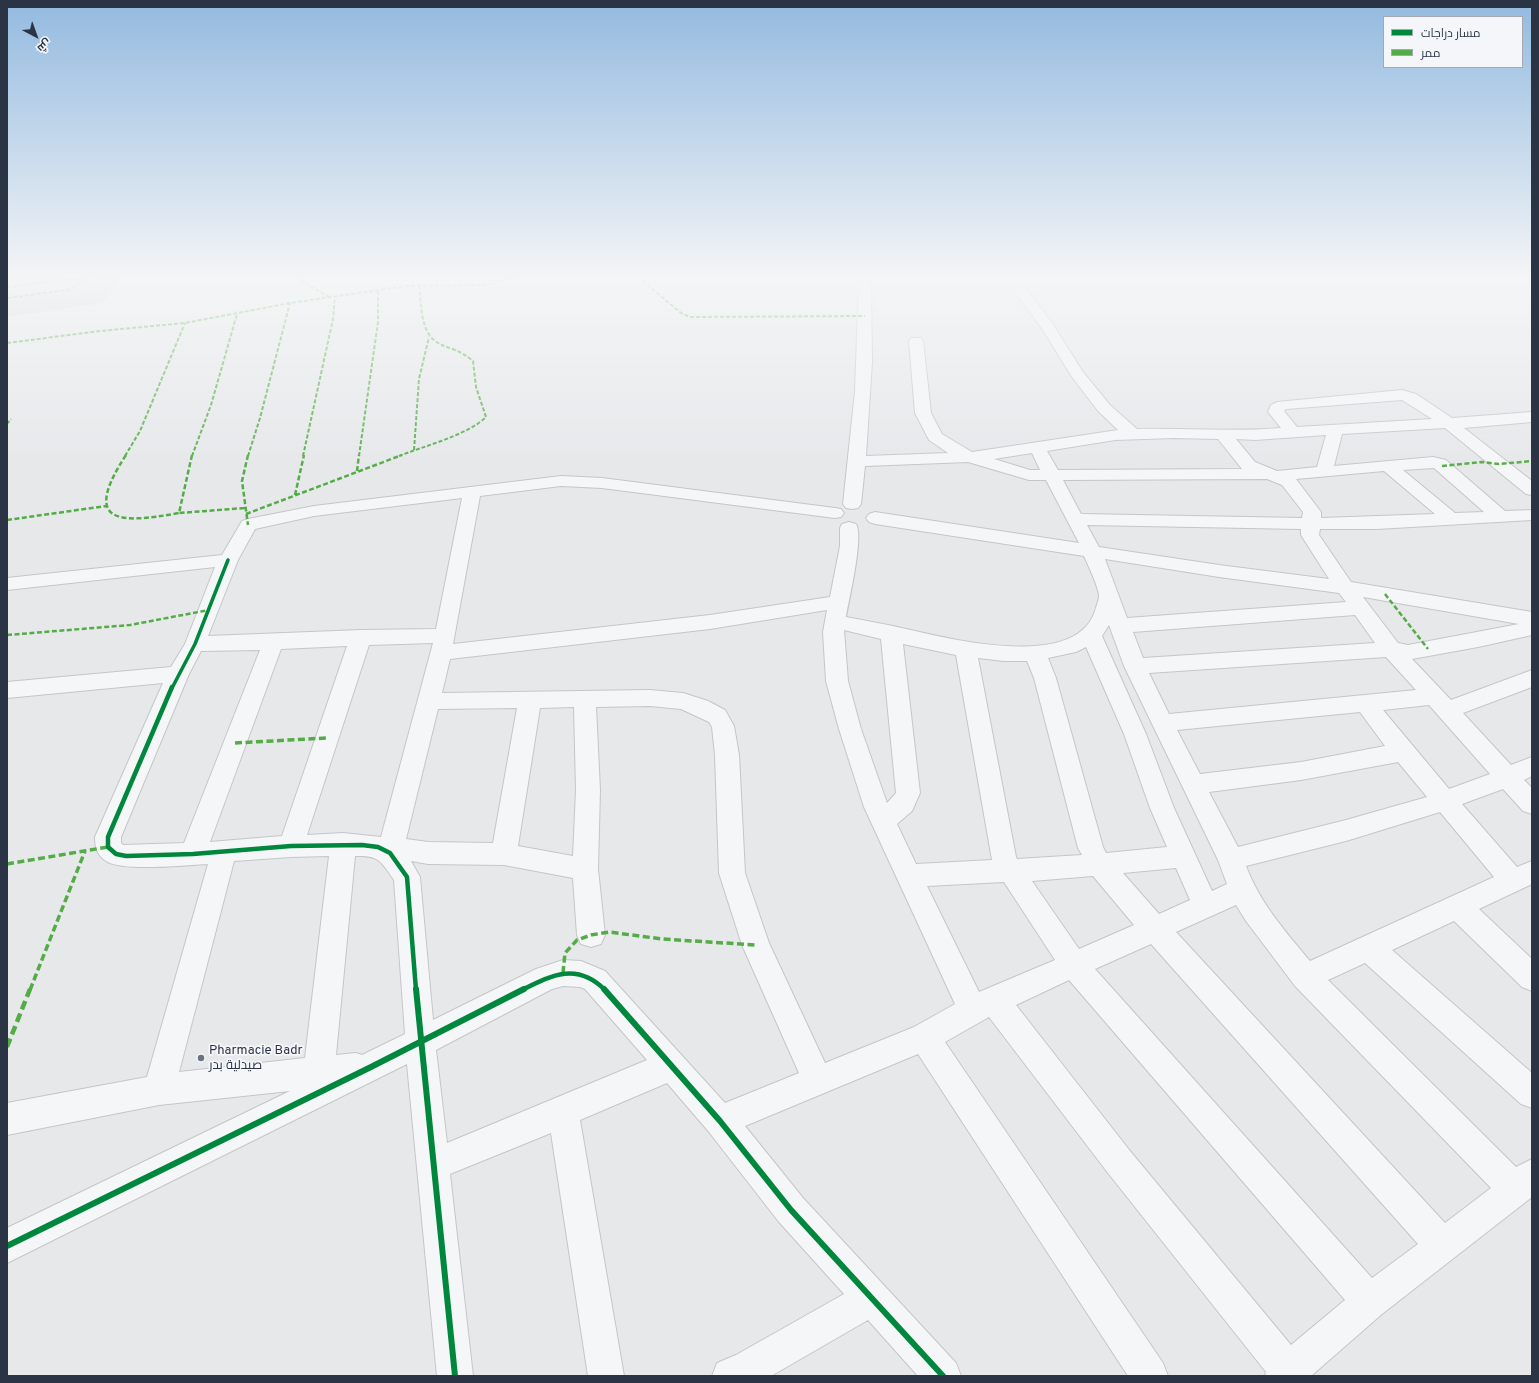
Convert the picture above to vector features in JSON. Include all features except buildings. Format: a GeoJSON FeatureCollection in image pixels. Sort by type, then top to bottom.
{"type":"FeatureCollection","features":[{"type":"Feature","properties":{"kind":"street"},"geometry":{"type":"LineString","coordinates":[[864,342],[863,392],[858,461],[845,515],[848,546],[833,632],[833,653],[837,681],[852,736],[876,807],[909,876],[984,1005],[1120,1162],[1286,1374],[1370,1302],[1524,1183],[1305,977],[1255,912],[1242,890],[1231,859],[1162,723],[1135,666],[1092,551],[1037,447]]}},
{"type":"Feature","properties":{"kind":"street"},"geometry":{"type":"LineString","coordinates":[[916,342],[923,413],[935,437],[969,457],[1029,475],[1271,475],[1436,462],[1501,517]]}},
{"type":"Feature","properties":{"kind":"street"},"geometry":{"type":"LineString","coordinates":[[1057,342],[1077,374],[1104,408],[1132,434]]}},
{"type":"Feature","properties":{"kind":"street"},"geometry":{"type":"LineString","coordinates":[[1293,432],[1276,412],[1277,408],[1283,405],[1368,397],[1407,396],[1448,423],[1532,490]]}},
{"type":"Feature","properties":{"kind":"street"},"geometry":{"type":"LineString","coordinates":[[858,461],[969,457],[1094,437],[1132,434],[1293,432],[1532,417]]}},
{"type":"Feature","properties":{"kind":"street"},"geometry":{"type":"LineString","coordinates":[[1324,472],[1335,430]]}},
{"type":"Feature","properties":{"kind":"street"},"geometry":{"type":"LineString","coordinates":[[1223,434],[1250,466],[1288,481],[1294,487],[1312,512],[1310,535],[1345,587],[1391,649],[1506,778],[1532,804]]}},
{"type":"Feature","properties":{"kind":"street"},"geometry":{"type":"LineString","coordinates":[[1388,466],[1451,520]]}},
{"type":"Feature","properties":{"kind":"street"},"geometry":{"type":"LineString","coordinates":[[586,869],[504,854],[428,853],[344,844],[291,846],[193,854],[126,856],[116,854],[108,847],[108,837],[178,674],[195,644],[228,560],[248,525],[314,511],[539,483],[583,482],[845,515],[864,528],[870,526],[875,518]]}},
{"type":"Feature","properties":{"kind":"street"},"geometry":{"type":"LineString","coordinates":[[455,1376],[420,1042],[407,877],[391,850],[443,644],[472,491]]}},
{"type":"Feature","properties":{"kind":"street"},"geometry":{"type":"LineString","coordinates":[[845,515],[859,505],[871,510],[875,518]]}},
{"type":"Feature","properties":{"kind":"street"},"geometry":{"type":"LineString","coordinates":[[1074,519],[1312,524],[1451,520],[1532,515]]}},
{"type":"Feature","properties":{"kind":"street"},"geometry":{"type":"LineString","coordinates":[[875,518],[1345,587],[1532,619]]}},
{"type":"Feature","properties":{"kind":"street"},"geometry":{"type":"LineString","coordinates":[[7,584],[228,560]]}},
{"type":"Feature","properties":{"kind":"street"},"geometry":{"type":"LineString","coordinates":[[195,644],[273,643],[361,637],[443,644],[836,612],[891,633],[966,650],[998,654],[1047,653],[1070,647],[1091,635],[1099,626],[1109,596]]}},
{"type":"Feature","properties":{"kind":"street"},"geometry":{"type":"LineString","coordinates":[[1120,626],[1362,608]]}},
{"type":"Feature","properties":{"kind":"street"},"geometry":{"type":"LineString","coordinates":[[1135,666],[1391,649],[1408,652],[1532,628]]}},
{"type":"Feature","properties":{"kind":"street"},"geometry":{"type":"LineString","coordinates":[[883,821],[903,804],[908,793],[891,633]]}},
{"type":"Feature","properties":{"kind":"street"},"geometry":{"type":"LineString","coordinates":[[1091,635],[1135,734],[1162,808],[1206,906]]}},
{"type":"Feature","properties":{"kind":"street"},"geometry":{"type":"LineString","coordinates":[[291,846],[361,637]]}},
{"type":"Feature","properties":{"kind":"street"},"geometry":{"type":"LineString","coordinates":[[193,854],[273,643]]}},
{"type":"Feature","properties":{"kind":"street"},"geometry":{"type":"LineString","coordinates":[[966,650],[975,707],[1004,859],[1010,870],[1074,965],[1370,1302]]}},
{"type":"Feature","properties":{"kind":"street"},"geometry":{"type":"LineString","coordinates":[[1035,653],[1045,678],[1090,848],[1099,864],[1155,929],[1443,1246]]}},
{"type":"Feature","properties":{"kind":"street"},"geometry":{"type":"LineString","coordinates":[[7,690],[178,674]]}},
{"type":"Feature","properties":{"kind":"street"},"geometry":{"type":"LineString","coordinates":[[1162,723],[1366,703],[1440,704],[1532,678]]}},
{"type":"Feature","properties":{"kind":"street"},"geometry":{"type":"LineString","coordinates":[[429,701],[650,698],[683,701],[700,707],[717,716],[723,726],[727,755],[732,873],[756,945],[788,1013],[817,1081]]}},
{"type":"Feature","properties":{"kind":"street"},"geometry":{"type":"LineString","coordinates":[[584,699],[588,790],[586,869],[591,935]]}},
{"type":"Feature","properties":{"kind":"street"},"geometry":{"type":"LineString","coordinates":[[504,854],[530,700]]}},
{"type":"Feature","properties":{"kind":"street"},"geometry":{"type":"LineString","coordinates":[[1305,977],[1370,949],[1523,877],[1445,802],[1403,752],[1366,703]]}},
{"type":"Feature","properties":{"kind":"street"},"geometry":{"type":"LineString","coordinates":[[1193,785],[1301,771],[1403,752]]}},
{"type":"Feature","properties":{"kind":"street"},"geometry":{"type":"LineString","coordinates":[[1231,859],[1335,835],[1445,802],[1532,766]]}},
{"type":"Feature","properties":{"kind":"street"},"geometry":{"type":"LineString","coordinates":[[319,1072],[344,844]]}},
{"type":"Feature","properties":{"kind":"street"},"geometry":{"type":"LineString","coordinates":[[159,1090],[224,851]]}},
{"type":"Feature","properties":{"kind":"street"},"geometry":{"type":"LineString","coordinates":[[909,876],[1047,869],[1184,856]]}},
{"type":"Feature","properties":{"kind":"street"},"geometry":{"type":"LineString","coordinates":[[720,1121],[924,1038],[984,1005],[1242,890]]}},
{"type":"Feature","properties":{"kind":"street"},"geometry":{"type":"LineString","coordinates":[[1458,907],[1532,978]]}},
{"type":"Feature","properties":{"kind":"street"},"geometry":{"type":"LineString","coordinates":[[1370,949],[1532,1093]]}},
{"type":"Feature","properties":{"kind":"street"},"geometry":{"type":"LineString","coordinates":[[7,1246],[371,1067],[546,978],[563,973],[581,974],[594,980],[672,1065],[720,1121],[782,1199],[943,1376]]}},
{"type":"Feature","properties":{"kind":"street"},"geometry":{"type":"LineString","coordinates":[[924,1038],[1150,1376]]}},
{"type":"Feature","properties":{"kind":"street"},"geometry":{"type":"LineString","coordinates":[[433,1165],[563,1112],[672,1065]]}},
{"type":"Feature","properties":{"kind":"street"},"geometry":{"type":"LineString","coordinates":[[7,1119],[159,1090],[371,1067]]}},
{"type":"Feature","properties":{"kind":"street"},"geometry":{"type":"LineString","coordinates":[[563,1112],[606,1376]]}},
{"type":"Feature","properties":{"kind":"street"},"geometry":{"type":"LineString","coordinates":[[743,1373],[872,1298]]}},
{"type":"Feature","properties":{"kind":"marked path"},"geometry":{"type":"LineString","coordinates":[[7,343],[18,342]]}},
{"type":"Feature","properties":{"kind":"marked path"},"geometry":{"type":"LineString","coordinates":[[177,342],[140,431],[113,476],[106,493],[105,501],[107,507],[113,514],[121,518],[141,519],[179,513]]}},
{"type":"Feature","properties":{"kind":"marked path"},"geometry":{"type":"LineString","coordinates":[[229,342],[211,405],[192,456],[179,513],[245,508]]}},
{"type":"Feature","properties":{"kind":"marked path"},"geometry":{"type":"LineString","coordinates":[[248,525],[242,481],[245,464],[260,418],[280,342]]}},
{"type":"Feature","properties":{"kind":"marked path"},"geometry":{"type":"LineString","coordinates":[[295,495],[328,342]]}},
{"type":"Feature","properties":{"kind":"marked path"},"geometry":{"type":"LineString","coordinates":[[357,471],[375,342]]}},
{"type":"Feature","properties":{"kind":"marked path"},"geometry":{"type":"LineString","coordinates":[[414,450],[419,379],[421,364],[428,342]]}},
{"type":"Feature","properties":{"kind":"marked path"},"geometry":{"type":"LineString","coordinates":[[246,514],[467,430],[480,423],[486,417],[485,410],[476,387],[473,361],[465,354],[436,342]]}},
{"type":"Feature","properties":{"kind":"marked path"},"geometry":{"type":"LineString","coordinates":[[7,424],[11,419]]}},
{"type":"Feature","properties":{"kind":"marked path"},"geometry":{"type":"LineString","coordinates":[[1442,466],[1482,462],[1499,464],[1532,461]]}},
{"type":"Feature","properties":{"kind":"marked path"},"geometry":{"type":"LineString","coordinates":[[7,520],[106,506]]}},
{"type":"Feature","properties":{"kind":"marked path"},"geometry":{"type":"LineString","coordinates":[[1385,594],[1428,649]]}},
{"type":"Feature","properties":{"kind":"marked path"},"geometry":{"type":"LineString","coordinates":[[7,635],[130,625],[209,610]]}},
{"type":"Feature","properties":{"kind":"marked path"},"geometry":{"type":"LineString","coordinates":[[235,743],[326,738]]}},
{"type":"Feature","properties":{"kind":"marked path"},"geometry":{"type":"LineString","coordinates":[[7,864],[108,847]]}},
{"type":"Feature","properties":{"kind":"marked path"},"geometry":{"type":"LineString","coordinates":[[7,1047],[85,851]]}},
{"type":"Feature","properties":{"kind":"marked path"},"geometry":{"type":"LineString","coordinates":[[563,973],[565,953],[577,940],[591,935],[609,932],[662,939],[756,945]]}},
{"type":"Feature","properties":{"kind":"cycle path"},"geometry":{"type":"LineString","coordinates":[[228,560],[195,644],[178,674],[108,837],[108,847],[116,854],[126,856],[193,854],[291,846],[362,845],[378,847],[390,853],[407,877],[420,1042],[455,1376]]}},
{"type":"Feature","properties":{"kind":"cycle path"},"geometry":{"type":"LineString","coordinates":[[7,1246],[371,1067],[546,978],[563,973],[581,974],[595,980],[617,1003],[720,1121],[791,1210],[943,1376]]}},
{"type":"Feature","properties":{"kind":"place","name":"Pharmacie Badr صيدلية بدر"},"geometry":{"type":"Point","coordinates":[201,1058]}}]}
